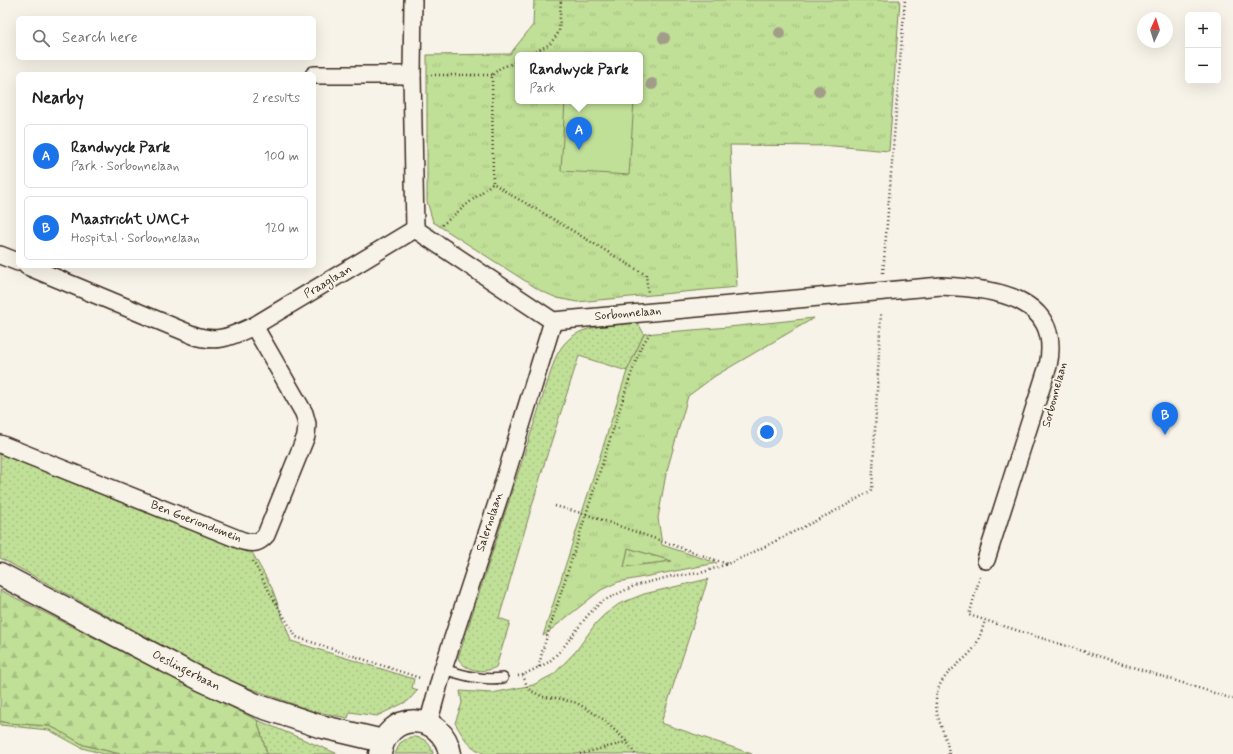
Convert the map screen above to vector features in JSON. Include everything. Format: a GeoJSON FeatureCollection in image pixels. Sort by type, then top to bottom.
{"type":"FeatureCollection","features":[{"type":"Feature","properties":{"kind":"main road","name":"Oeslingerbaan"},"geometry":{"type":"LineString","coordinates":[[0,574],[202,680],[256,705],[381,748]]}},
{"type":"Feature","properties":{"kind":"main road"},"geometry":{"type":"LineString","coordinates":[[381,748],[387,734],[392,729],[405,722],[416,721],[428,724],[438,730],[446,740],[450,754]]}},
{"type":"Feature","properties":{"kind":"street"},"geometry":{"type":"LineString","coordinates":[[413,0],[412,75],[421,233],[553,321]]}},
{"type":"Feature","properties":{"kind":"street"},"geometry":{"type":"LineString","coordinates":[[316,75],[412,75]]}},
{"type":"Feature","properties":{"kind":"street","name":"Praaglaan"},"geometry":{"type":"LineString","coordinates":[[32,268],[201,338],[220,340],[254,326],[421,233]]}},
{"type":"Feature","properties":{"kind":"street"},"geometry":{"type":"LineString","coordinates":[[0,255],[16,261]]}},
{"type":"Feature","properties":{"kind":"street","name":"Sorbonnelaan"},"geometry":{"type":"LineString","coordinates":[[553,321],[941,286],[974,287],[1004,294],[1017,300],[1035,311],[1045,324],[1050,337],[1051,346],[1048,366],[986,560]]}},
{"type":"Feature","properties":{"kind":"street","name":"Salernolaan"},"geometry":{"type":"LineString","coordinates":[[428,724],[443,669],[553,321]]}},
{"type":"Feature","properties":{"kind":"street","name":"Ben Goeriondomein"},"geometry":{"type":"LineString","coordinates":[[0,444],[243,541],[252,544],[261,541],[266,535],[306,436],[307,424],[304,413],[254,326]]}},
{"type":"Feature","properties":{"kind":"lane"},"geometry":{"type":"LineString","coordinates":[[443,669],[483,679],[503,678]]}},
{"type":"Feature","properties":{"kind":"path"},"geometry":{"type":"LineString","coordinates":[[535,52],[550,44],[559,32],[561,0]]}},
{"type":"Feature","properties":{"kind":"path"},"geometry":{"type":"LineString","coordinates":[[503,678],[523,675],[549,662],[562,649],[588,615],[601,602],[611,596],[634,586],[672,576],[701,573],[727,564],[746,556],[845,506],[872,490],[881,291],[904,0]]}},
{"type":"Feature","properties":{"kind":"path"},"geometry":{"type":"LineString","coordinates":[[412,75],[492,75],[500,68],[515,61]]}},
{"type":"Feature","properties":{"kind":"path"},"geometry":{"type":"LineString","coordinates":[[492,75],[492,183]]}},
{"type":"Feature","properties":{"kind":"path"},"geometry":{"type":"LineString","coordinates":[[421,233],[492,183]]}},
{"type":"Feature","properties":{"kind":"path"},"geometry":{"type":"LineString","coordinates":[[492,183],[646,276],[652,329],[641,347],[614,427],[542,652],[539,668]]}},
{"type":"Feature","properties":{"kind":"path"},"geometry":{"type":"LineString","coordinates":[[614,427],[621,429]]}},
{"type":"Feature","properties":{"kind":"path"},"geometry":{"type":"LineString","coordinates":[[555,506],[585,514],[727,564]]}},
{"type":"Feature","properties":{"kind":"path"},"geometry":{"type":"LineString","coordinates":[[243,541],[270,594],[296,637],[424,680]]}},
{"type":"Feature","properties":{"kind":"path"},"geometry":{"type":"LineString","coordinates":[[986,560],[969,615],[1233,699]]}},
{"type":"Feature","properties":{"kind":"path"},"geometry":{"type":"LineString","coordinates":[[949,754],[947,743],[937,715],[937,691],[942,681],[950,671],[970,653],[978,640],[985,620]]}},
{"type":"Feature","properties":{"kind":"path"},"geometry":{"type":"LineString","coordinates":[[523,675],[528,689],[544,697],[557,698],[577,703],[603,719],[627,742],[635,754]]}},
{"type":"Feature","properties":{"kind":"path"},"geometry":{"type":"LineString","coordinates":[[580,754],[627,742]]}},
{"type":"Feature","properties":{"kind":"green space"},"geometry":{"type":"Polygon","coordinates":[[[534,0],[900,0],[889,151],[834,146],[730,145],[737,287],[577,302],[557,298],[541,291],[433,222],[427,201],[427,55],[510,54],[533,25],[534,0]]]}},
{"type":"Feature","properties":{"kind":"green space"},"geometry":{"type":"Polygon","coordinates":[[[565,104],[634,104],[629,175],[561,171],[565,104]]]}},
{"type":"Feature","properties":{"kind":"green space"},"geometry":{"type":"Polygon","coordinates":[[[814,318],[715,376],[688,396],[666,474],[658,518],[662,545],[717,563],[618,582],[601,590],[543,636],[627,371],[644,334],[814,318]],[[628,548],[624,567],[672,561],[628,548]]]}},
{"type":"Feature","properties":{"kind":"green space"},"geometry":{"type":"Polygon","coordinates":[[[638,323],[644,334],[627,371],[579,356],[546,458],[499,618],[510,622],[496,667],[481,671],[465,666],[458,658],[555,359],[562,347],[570,338],[579,332],[601,326],[638,323]]]}},
{"type":"Feature","properties":{"kind":"green space"},"geometry":{"type":"Polygon","coordinates":[[[0,449],[249,547],[272,588],[291,641],[414,679],[412,688],[418,690],[408,701],[377,716],[350,712],[348,718],[312,711],[225,679],[0,558],[0,449]]]}},
{"type":"Feature","properties":{"kind":"green space"},"geometry":{"type":"Polygon","coordinates":[[[628,548],[673,561],[624,567],[628,548]]]}},
{"type":"Feature","properties":{"kind":"green space"},"geometry":{"type":"Polygon","coordinates":[[[708,579],[661,723],[752,754],[485,754],[470,745],[464,738],[455,723],[462,703],[460,691],[492,693],[533,685],[554,674],[576,651],[596,623],[619,604],[644,594],[708,579]]]}},
{"type":"Feature","properties":{"kind":"green space"},"geometry":{"type":"Polygon","coordinates":[[[0,590],[257,720],[267,754],[120,754],[84,745],[49,726],[0,721],[0,590]]]}},
{"type":"Feature","properties":{"kind":"green space"},"geometry":{"type":"Polygon","coordinates":[[[257,720],[338,754],[267,754],[257,720]]]}},
{"type":"Feature","properties":{"kind":"green space"},"geometry":{"type":"Polygon","coordinates":[[[0,721],[49,726],[84,745],[120,754],[104,754],[82,748],[49,730],[0,725],[0,721]]]}},
{"type":"Feature","properties":{"kind":"green space"},"geometry":{"type":"Polygon","coordinates":[[[410,737],[422,739],[428,743],[433,754],[395,754],[400,743],[410,737]]]}},
{"type":"Feature","properties":{"kind":"place","name":"Randwyck Park"},"geometry":{"type":"Point","coordinates":[579,150]}},
{"type":"Feature","properties":{"kind":"place","name":"Maastricht UMC+"},"geometry":{"type":"Point","coordinates":[1165,435]}}]}
